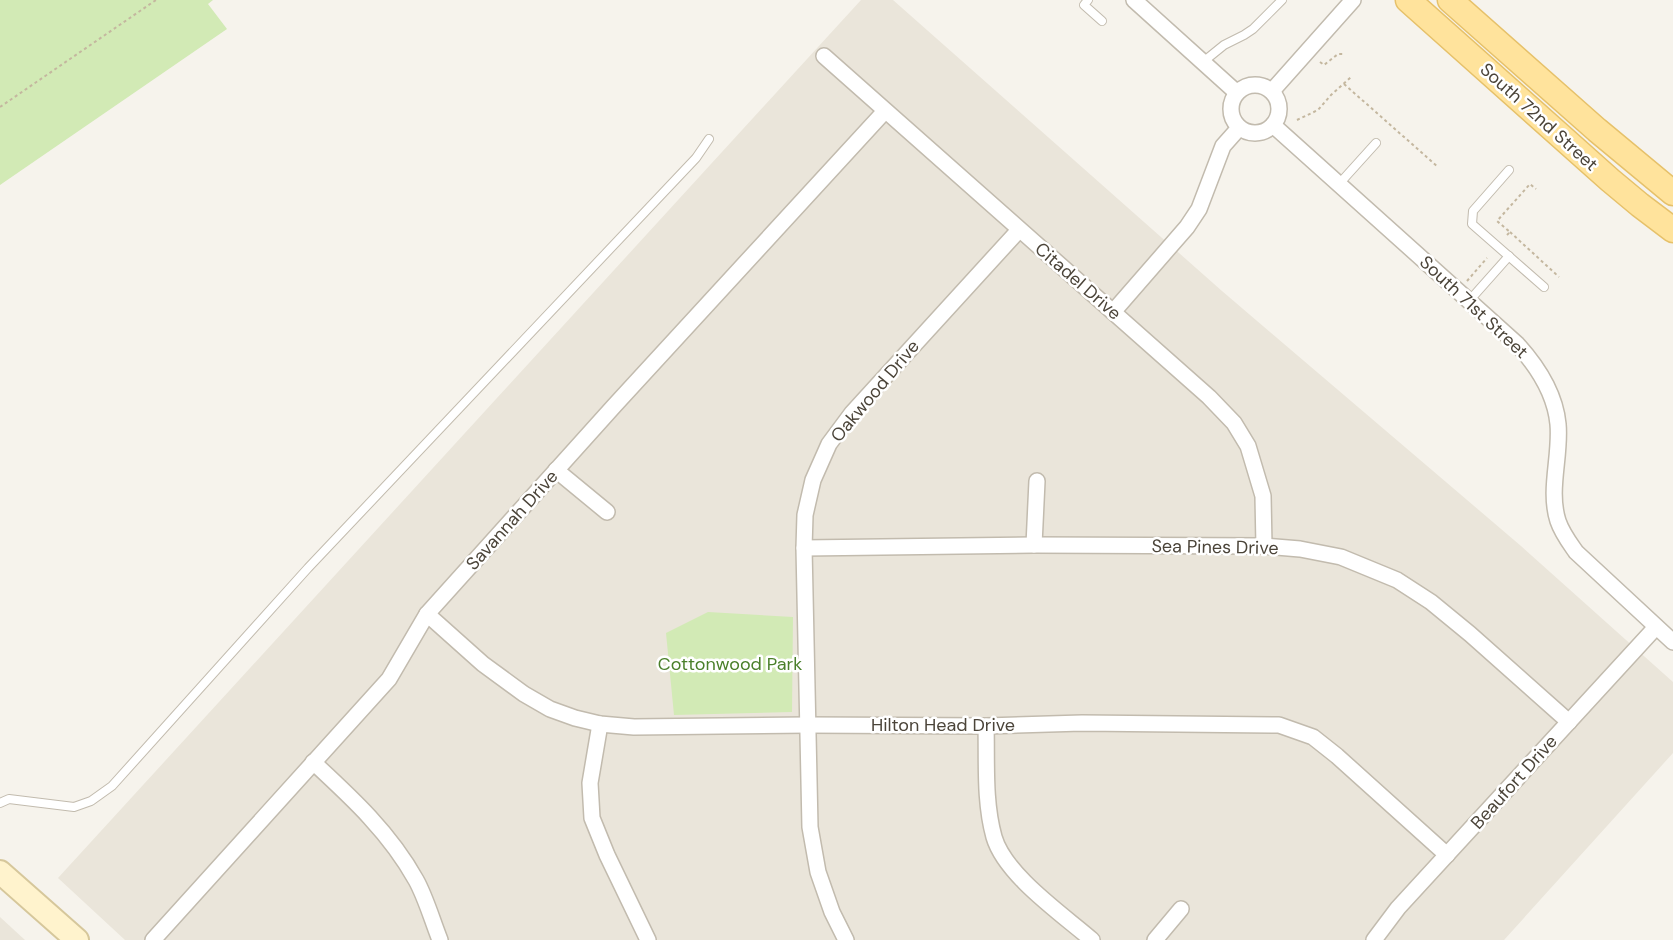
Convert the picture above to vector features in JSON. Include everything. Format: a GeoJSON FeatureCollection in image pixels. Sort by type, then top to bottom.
{"type":"FeatureCollection","features":[{"type":"Feature","properties":{"kind":"main road","name":"South 72nd Street"},"geometry":{"type":"LineString","coordinates":[[1408,0],[1610,180],[1673,230]]}},
{"type":"Feature","properties":{"kind":"main road","name":"South 72nd Street"},"geometry":{"type":"LineString","coordinates":[[1450,0],[1597,130],[1673,193]]}},
{"type":"Feature","properties":{"kind":"street"},"geometry":{"type":"LineString","coordinates":[[1134,0],[1236,92]]}},
{"type":"Feature","properties":{"kind":"street"},"geometry":{"type":"LineString","coordinates":[[1272,91],[1353,0]]}},
{"type":"Feature","properties":{"kind":"street","name":"Citadel Drive"},"geometry":{"type":"LineString","coordinates":[[824,56],[1209,397],[1234,423],[1248,446],[1263,496],[1264,546]]}},
{"type":"Feature","properties":{"kind":"street"},"geometry":{"type":"LineString","coordinates":[[1252,84],[1264,86],[1272,91],[1279,105],[1278,116],[1273,125],[1264,132],[1254,133],[1245,132],[1239,128],[1232,120],[1230,110],[1231,101],[1236,92],[1252,84]]}},
{"type":"Feature","properties":{"kind":"street","name":"Savannah Drive"},"geometry":{"type":"LineString","coordinates":[[153,940],[389,679],[427,614],[739,268],[885,111]]}},
{"type":"Feature","properties":{"kind":"street","name":"South 71st Street"},"geometry":{"type":"LineString","coordinates":[[1273,125],[1528,356],[1538,370],[1550,395],[1558,422],[1559,440],[1554,496],[1557,518],[1564,536],[1576,552],[1673,642]]}},
{"type":"Feature","properties":{"kind":"street"},"geometry":{"type":"LineString","coordinates":[[1113,312],[1187,227],[1199,209],[1223,146],[1239,128]]}},
{"type":"Feature","properties":{"kind":"street","name":"Oakwood Drive"},"geometry":{"type":"LineString","coordinates":[[846,940],[832,912],[818,872],[810,826],[804,548],[805,515],[813,480],[829,444],[852,413],[1019,230]]}},
{"type":"Feature","properties":{"kind":"street"},"geometry":{"type":"LineString","coordinates":[[556,470],[607,512]]}},
{"type":"Feature","properties":{"kind":"street"},"geometry":{"type":"LineString","coordinates":[[1034,545],[1037,481]]}},
{"type":"Feature","properties":{"kind":"street","name":"Sea Pines Drive"},"geometry":{"type":"LineString","coordinates":[[804,548],[1034,545],[1264,546],[1300,549],[1341,557],[1397,580],[1431,602],[1569,722]]}},
{"type":"Feature","properties":{"kind":"street","name":"Hilton Head Drive"},"geometry":{"type":"LineString","coordinates":[[427,614],[483,664],[524,694],[550,709],[600,724],[634,727],[986,726],[1082,723],[1279,725],[1313,737],[1329,749],[1447,855]]}},
{"type":"Feature","properties":{"kind":"street","name":"Beaufort Drive"},"geometry":{"type":"LineString","coordinates":[[1374,940],[1398,908],[1656,627]]}},
{"type":"Feature","properties":{"kind":"street"},"geometry":{"type":"LineString","coordinates":[[600,724],[590,783],[592,818],[607,855],[648,940]]}},
{"type":"Feature","properties":{"kind":"street"},"geometry":{"type":"LineString","coordinates":[[986,726],[987,796],[995,838],[1004,857],[1023,880],[1092,940]]}},
{"type":"Feature","properties":{"kind":"street"},"geometry":{"type":"LineString","coordinates":[[314,762],[364,810],[389,839],[416,881],[440,940]]}},
{"type":"Feature","properties":{"kind":"street"},"geometry":{"type":"LineString","coordinates":[[0,873],[77,940]]}},
{"type":"Feature","properties":{"kind":"street"},"geometry":{"type":"LineString","coordinates":[[1155,940],[1181,909]]}},
{"type":"Feature","properties":{"kind":"lane"},"geometry":{"type":"LineString","coordinates":[[1088,0],[1084,5],[1102,21]]}},
{"type":"Feature","properties":{"kind":"lane"},"geometry":{"type":"LineString","coordinates":[[1203,62],[1224,45],[1253,29],[1282,0]]}},
{"type":"Feature","properties":{"kind":"lane"},"geometry":{"type":"LineString","coordinates":[[0,803],[9,800],[74,807],[91,801],[112,786],[308,568],[696,158],[709,139]]}},
{"type":"Feature","properties":{"kind":"lane"},"geometry":{"type":"LineString","coordinates":[[1339,184],[1376,142]]}},
{"type":"Feature","properties":{"kind":"lane"},"geometry":{"type":"LineString","coordinates":[[1509,170],[1473,211],[1472,224],[1544,287]]}},
{"type":"Feature","properties":{"kind":"lane"},"geometry":{"type":"LineString","coordinates":[[1469,301],[1509,256]]}},
{"type":"Feature","properties":{"kind":"path"},"geometry":{"type":"LineString","coordinates":[[0,107],[156,0]]}},
{"type":"Feature","properties":{"kind":"path"},"geometry":{"type":"LineString","coordinates":[[1320,62],[1324,65],[1338,54],[1344,54]]}},
{"type":"Feature","properties":{"kind":"path"},"geometry":{"type":"LineString","coordinates":[[1297,120],[1318,110],[1351,77]]}},
{"type":"Feature","properties":{"kind":"path"},"geometry":{"type":"LineString","coordinates":[[1344,84],[1438,167]]}},
{"type":"Feature","properties":{"kind":"path"},"geometry":{"type":"LineString","coordinates":[[1536,189],[1530,184],[1497,221],[1559,277]]}},
{"type":"Feature","properties":{"kind":"path"},"geometry":{"type":"LineString","coordinates":[[1467,281],[1487,258]]}},
{"type":"Feature","properties":{"kind":"shaded area"},"geometry":{"type":"Polygon","coordinates":[[[861,0],[893,0],[1222,291],[1521,546],[1673,682],[1673,753],[1504,940],[125,940],[58,878],[861,0]]]}},
{"type":"Feature","properties":{"kind":"shaded area"},"geometry":{"type":"Polygon","coordinates":[[[0,917],[25,940],[0,940],[0,917]]]}},
{"type":"Feature","properties":{"kind":"green space"},"geometry":{"type":"Polygon","coordinates":[[[0,0],[213,0],[208,4],[227,29],[0,185],[0,0]]]}},
{"type":"Feature","properties":{"kind":"green space","name":"Cottonwood Park"},"geometry":{"type":"Polygon","coordinates":[[[708,612],[793,617],[792,712],[674,715],[666,633],[708,612]]]}}]}
